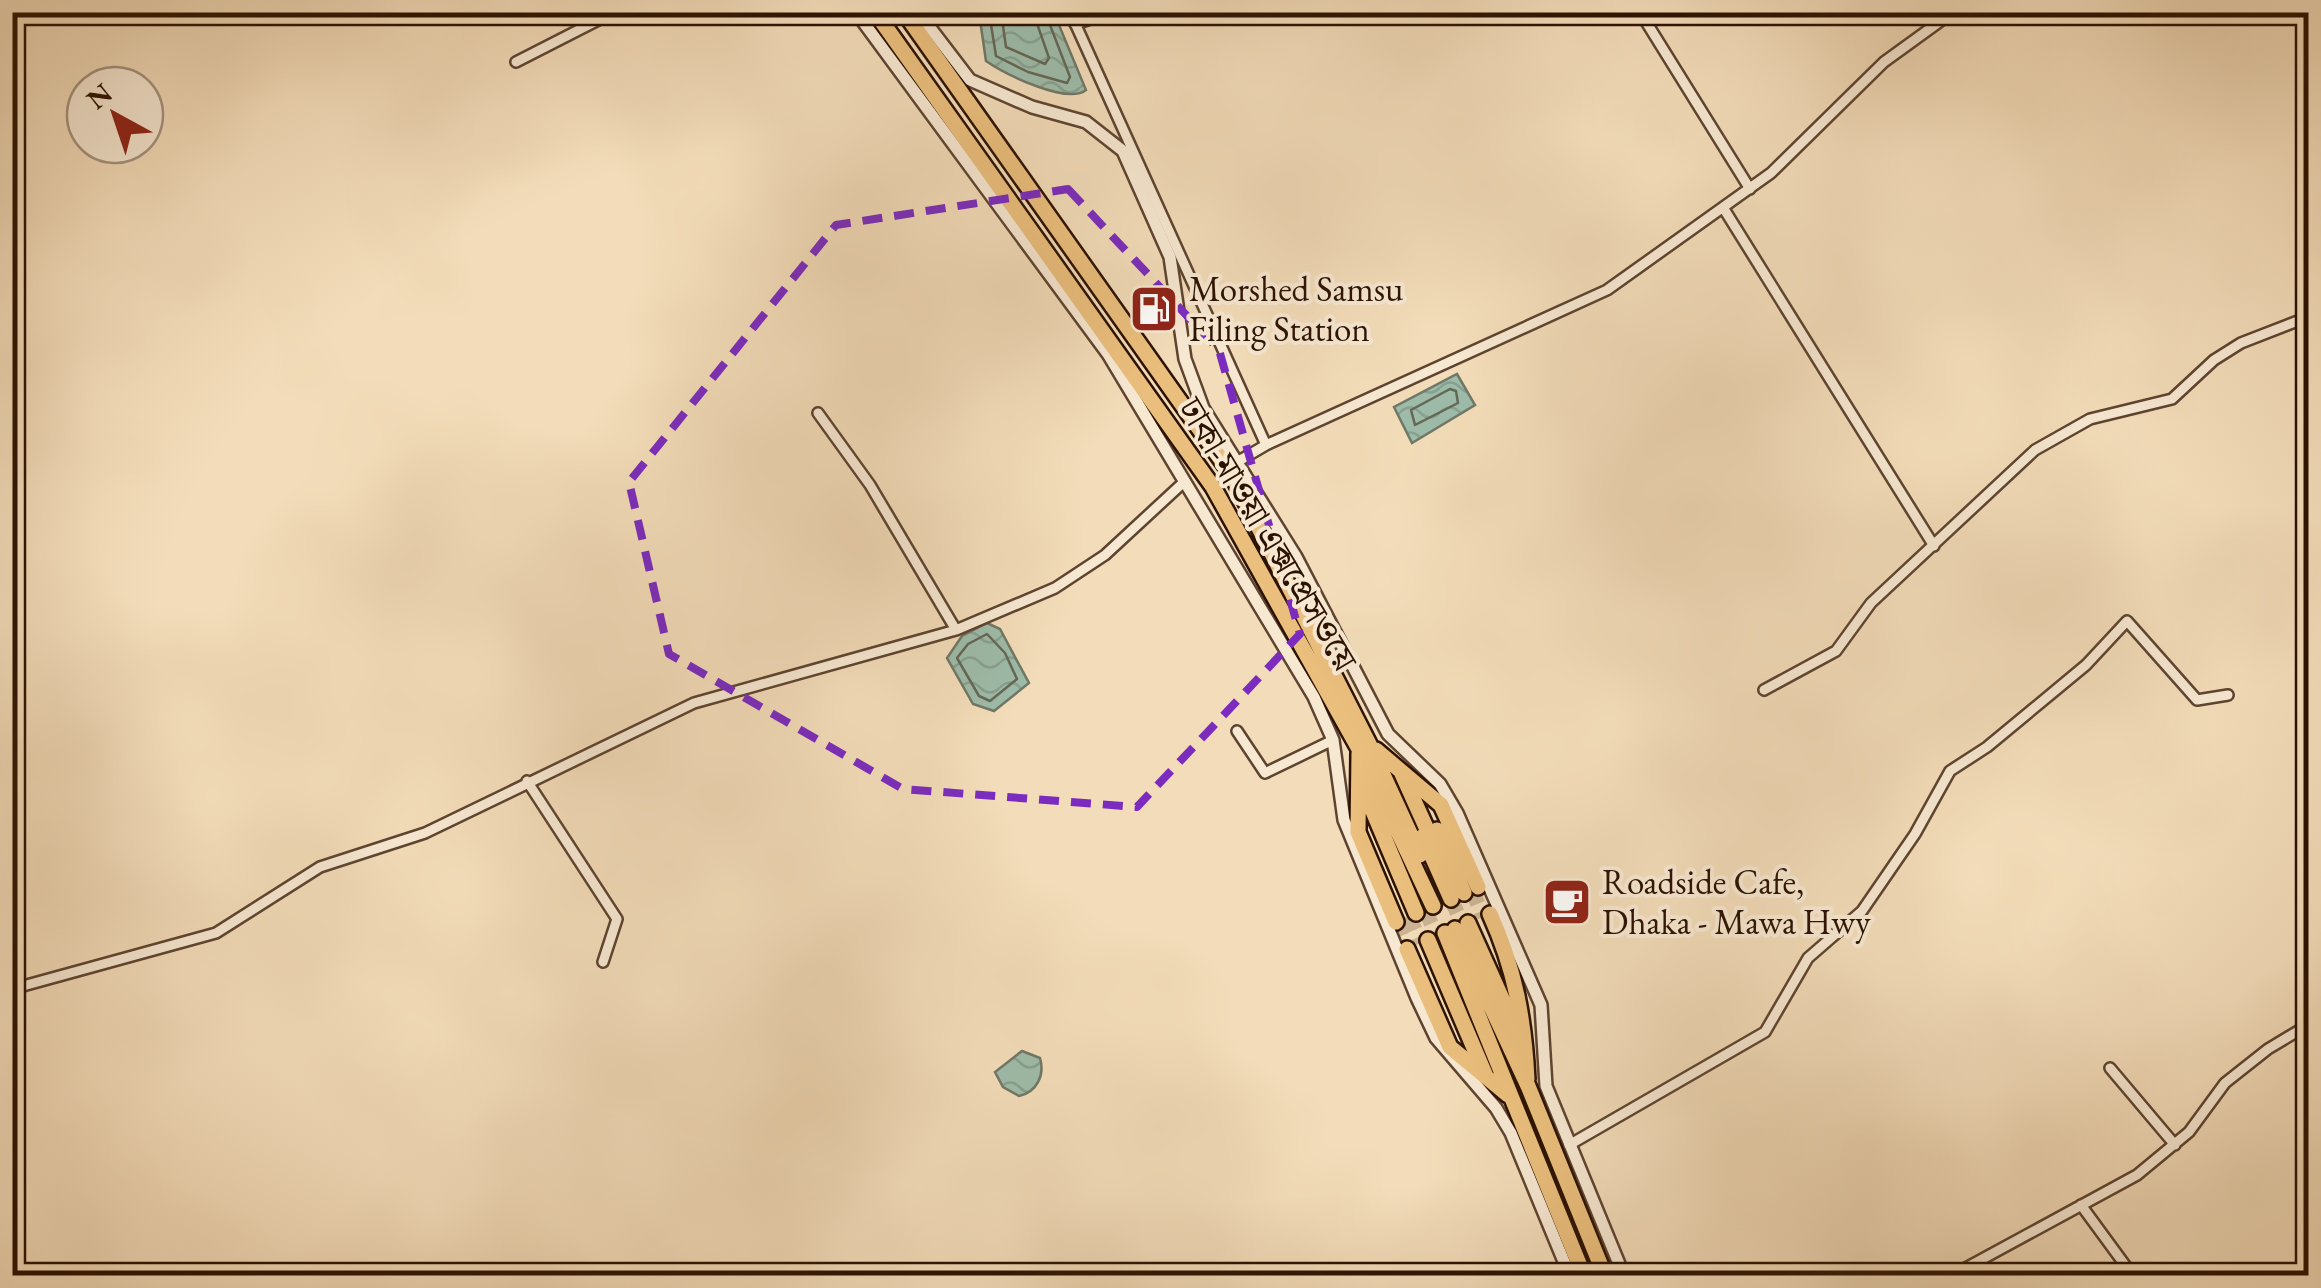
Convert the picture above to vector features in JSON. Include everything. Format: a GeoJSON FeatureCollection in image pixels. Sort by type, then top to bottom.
{"type":"FeatureCollection","features":[{"type":"Feature","properties":{"kind":"highway","name":"ঢাকা-মাওয়া এক্সপ্রেসওয়ে"},"geometry":{"type":"LineString","coordinates":[[875,12],[1213,487],[1362,758],[1437,905]]}},
{"type":"Feature","properties":{"kind":"highway","name":"ঢাকা-মাওয়া এক্সপ্রেসওয়ে"},"geometry":{"type":"LineString","coordinates":[[904,12],[1232,475],[1362,758],[1437,905]]}},
{"type":"Feature","properties":{"kind":"highway","name":"ঢাকা-মাওয়া এক্সপ্রেসওয়ে"},"geometry":{"type":"LineString","coordinates":[[1362,758],[1394,765],[1423,790],[1437,905]]}},
{"type":"Feature","properties":{"kind":"highway","name":"ঢাকা-মাওয়া এক্সপ্রেসওয়ে"},"geometry":{"type":"LineString","coordinates":[[1362,758],[1358,806],[1437,905]]}},
{"type":"Feature","properties":{"kind":"highway","name":"ঢাকা-মাওয়া এক্সপ্রেসওয়ে"},"geometry":{"type":"LineString","coordinates":[[1394,765],[1437,905]]}},
{"type":"Feature","properties":{"kind":"highway"},"geometry":{"type":"LineString","coordinates":[[1449,931],[1508,955],[1524,1015],[1528,1086]]}},
{"type":"Feature","properties":{"kind":"highway"},"geometry":{"type":"LineString","coordinates":[[1449,931],[1526,1051]]}},
{"type":"Feature","properties":{"kind":"highway"},"geometry":{"type":"LineString","coordinates":[[1449,931],[1526,1051]]}},
{"type":"Feature","properties":{"kind":"highway"},"geometry":{"type":"LineString","coordinates":[[1449,931],[1486,1077],[1584,1276]]}},
{"type":"Feature","properties":{"kind":"highway"},"geometry":{"type":"LineString","coordinates":[[1449,931],[1486,1077]]}},
{"type":"Feature","properties":{"kind":"highway"},"geometry":{"type":"LineString","coordinates":[[1449,931],[1486,1077]]}},
{"type":"Feature","properties":{"kind":"highway"},"geometry":{"type":"LineString","coordinates":[[1449,931],[1528,1086],[1605,1276]]}},
{"type":"Feature","properties":{"kind":"street"},"geometry":{"type":"LineString","coordinates":[[516,62],[614,12]]}},
{"type":"Feature","properties":{"kind":"street"},"geometry":{"type":"LineString","coordinates":[[856,12],[1068,296],[1314,697],[1333,740],[1344,820],[1417,998],[1436,1038],[1504,1120],[1570,1276]]}},
{"type":"Feature","properties":{"kind":"street"},"geometry":{"type":"LineString","coordinates":[[918,12],[970,80],[993,93],[1086,122],[1123,151],[1170,256],[1194,388],[1296,557],[1379,720],[1440,784],[1457,813],[1542,1005],[1546,1086],[1624,1276]]}},
{"type":"Feature","properties":{"kind":"street"},"geometry":{"type":"LineString","coordinates":[[1070,12],[1266,445]]}},
{"type":"Feature","properties":{"kind":"street"},"geometry":{"type":"LineString","coordinates":[[1075,24],[1112,12]]}},
{"type":"Feature","properties":{"kind":"street"},"geometry":{"type":"LineString","coordinates":[[1640,12],[1750,189]]}},
{"type":"Feature","properties":{"kind":"street"},"geometry":{"type":"LineString","coordinates":[[1238,462],[1266,445],[1607,290],[1750,189],[1884,62],[1953,12]]}},
{"type":"Feature","properties":{"kind":"street"},"geometry":{"type":"LineString","coordinates":[[1724,209],[1934,546]]}},
{"type":"Feature","properties":{"kind":"street"},"geometry":{"type":"LineString","coordinates":[[1764,690],[1836,651],[1871,603],[2035,450],[2090,419],[2172,399],[2214,360],[2241,343],[2308,317]]}},
{"type":"Feature","properties":{"kind":"street"},"geometry":{"type":"LineString","coordinates":[[818,413],[870,486],[956,630]]}},
{"type":"Feature","properties":{"kind":"street"},"geometry":{"type":"LineString","coordinates":[[12,990],[216,933],[320,867],[425,833],[694,703],[956,630],[1055,588],[1105,554],[1185,481]]}},
{"type":"Feature","properties":{"kind":"street"},"geometry":{"type":"LineString","coordinates":[[1569,1146],[1765,1032],[1808,958],[1862,912],[1915,834],[1950,771],[1987,748],[2086,665],[2127,621],[2198,700],[2228,695]]}},
{"type":"Feature","properties":{"kind":"street"},"geometry":{"type":"LineString","coordinates":[[1237,731],[1266,773],[1333,740]]}},
{"type":"Feature","properties":{"kind":"street"},"geometry":{"type":"LineString","coordinates":[[527,782],[617,919],[603,962]]}},
{"type":"Feature","properties":{"kind":"street"},"geometry":{"type":"LineString","coordinates":[[1951,1276],[2137,1175],[2174,1145],[2224,1082],[2308,1025]]}},
{"type":"Feature","properties":{"kind":"street"},"geometry":{"type":"LineString","coordinates":[[2110,1068],[2174,1145]]}},
{"type":"Feature","properties":{"kind":"street"},"geometry":{"type":"LineString","coordinates":[[2081,1205],[2133,1276]]}},
{"type":"Feature","properties":{"kind":"highlighted area"},"geometry":{"type":"Polygon","coordinates":[[[1068,189],[1219,350],[1300,634],[1137,807],[903,789],[669,654],[629,482],[836,225],[1068,189]]]}},
{"type":"Feature","properties":{"kind":"water"},"geometry":{"type":"Polygon","coordinates":[[[979,13],[1054,13],[1086,90],[1077,94],[1051,91],[986,61],[979,13]]]}},
{"type":"Feature","properties":{"kind":"water"},"geometry":{"type":"Polygon","coordinates":[[[1457,374],[1475,405],[1412,443],[1394,407],[1457,374]]]}},
{"type":"Feature","properties":{"kind":"water"},"geometry":{"type":"Polygon","coordinates":[[[987,623],[1000,629],[1029,683],[994,711],[973,704],[947,658],[962,636],[987,623]]]}},
{"type":"Feature","properties":{"kind":"water"},"geometry":{"type":"Polygon","coordinates":[[[1022,1051],[1040,1058],[1041,1071],[1035,1087],[1019,1096],[1003,1087],[995,1072],[1022,1051]]]}},
{"type":"Feature","properties":{"kind":"waterway"},"geometry":{"type":"LineString","coordinates":[[2303,12],[2308,38]]}},
{"type":"Feature","properties":{"kind":"tunnel"},"geometry":{"type":"LineString","coordinates":[[1472,890],[1483,917]]}},
{"type":"Feature","properties":{"kind":"tunnel"},"geometry":{"type":"LineString","coordinates":[[1451,899],[1463,925]]}},
{"type":"Feature","properties":{"kind":"tunnel"},"geometry":{"type":"LineString","coordinates":[[1425,910],[1437,936]]}},
{"type":"Feature","properties":{"kind":"tunnel"},"geometry":{"type":"LineString","coordinates":[[1409,916],[1421,943]]}},
{"type":"Feature","properties":{"kind":"tunnel"},"geometry":{"type":"LineString","coordinates":[[1396,922],[1407,949]]}},
{"type":"Feature","properties":{"kind":"place","name":"Morshed Samsu Filing Station"},"geometry":{"type":"Point","coordinates":[1154,309]}},
{"type":"Feature","properties":{"kind":"place","name":"Roadside Cafe, Dhaka - Mawa Hwy"},"geometry":{"type":"Point","coordinates":[1567,902]}}]}
